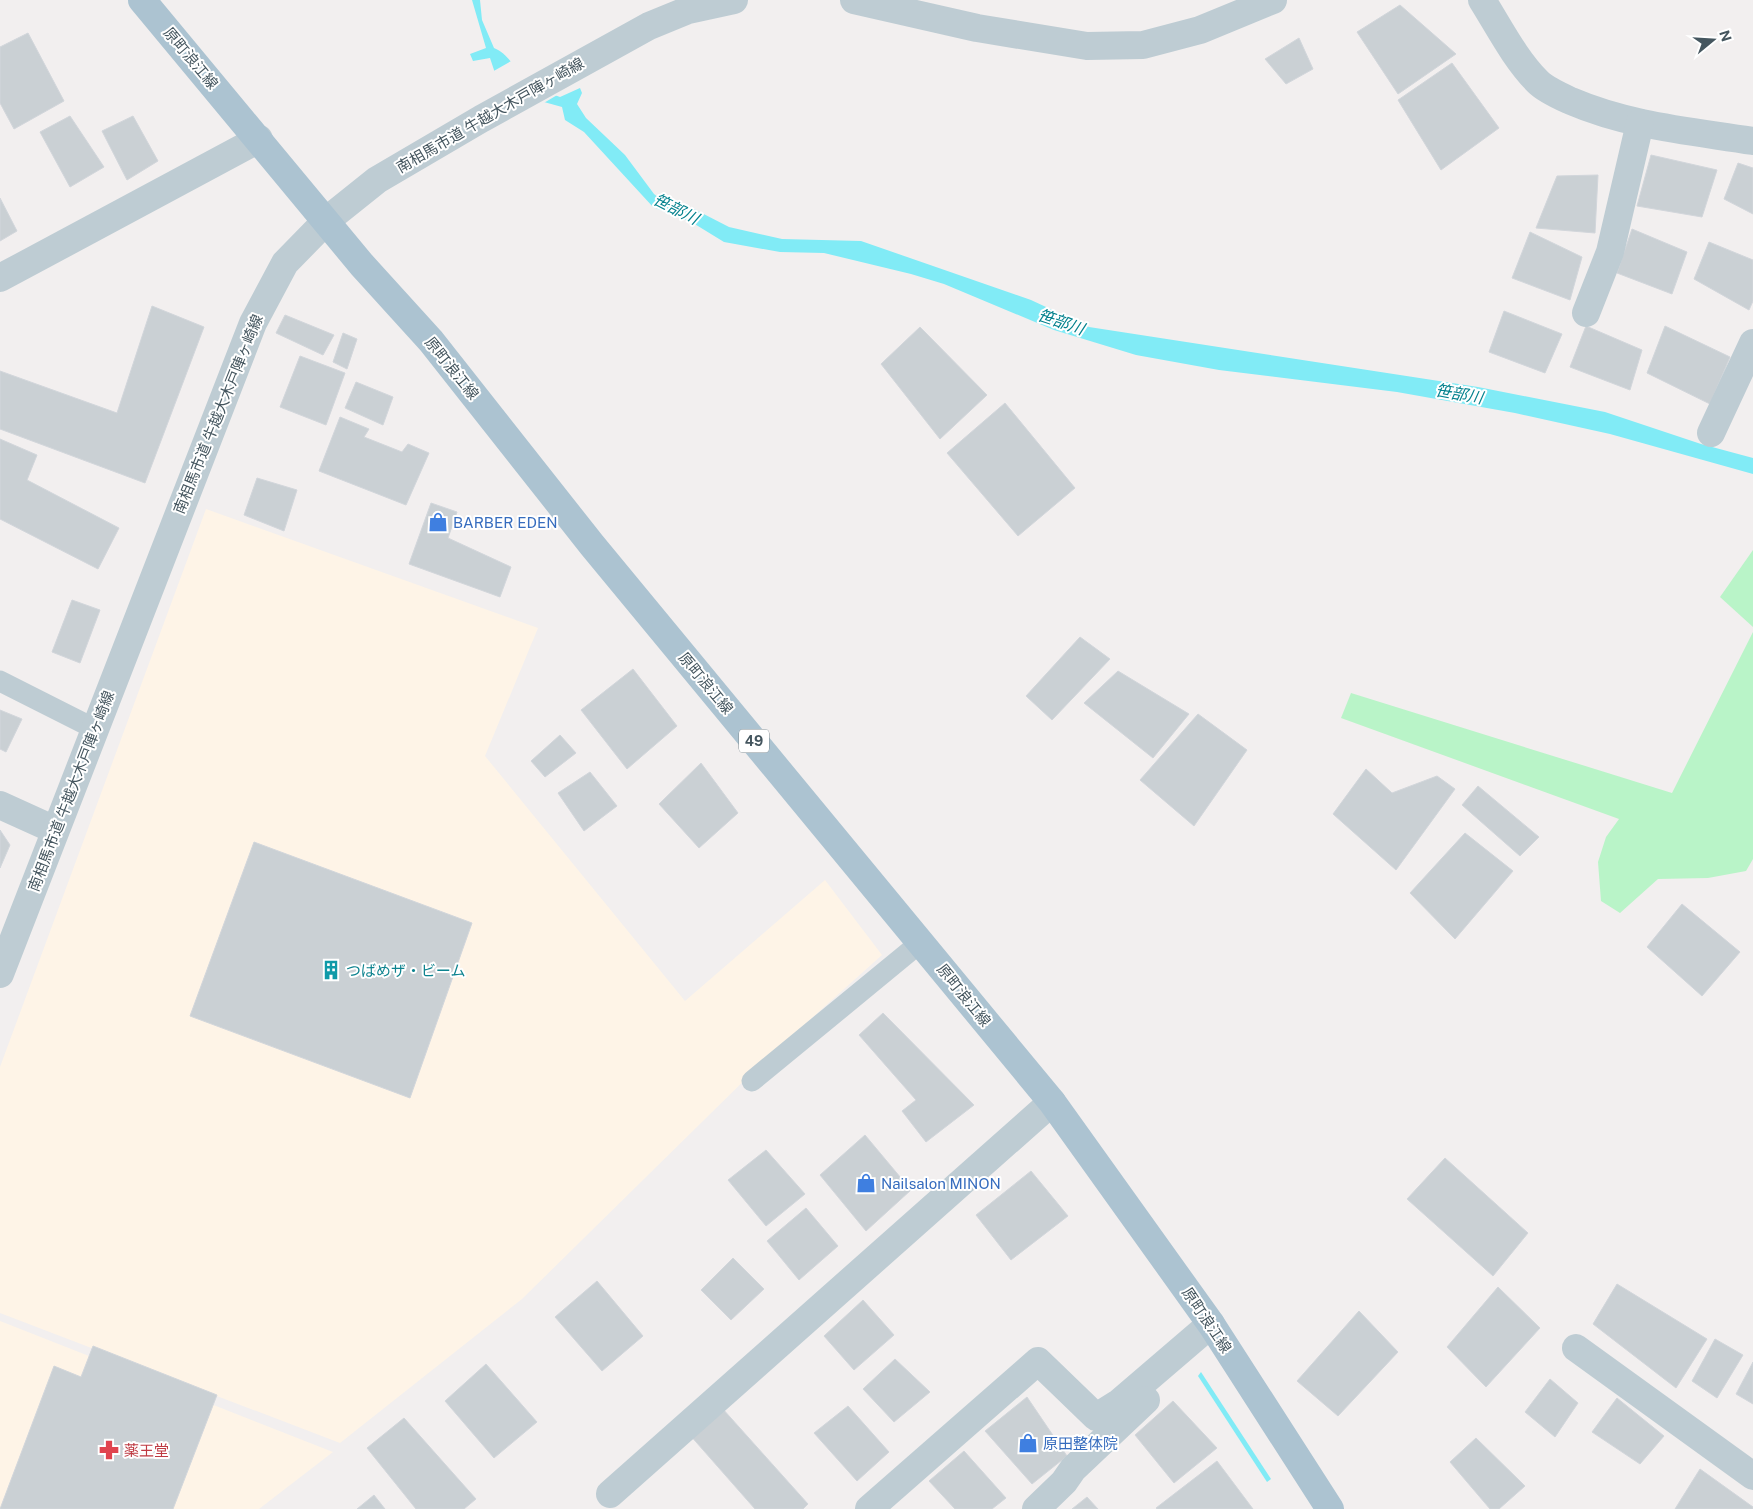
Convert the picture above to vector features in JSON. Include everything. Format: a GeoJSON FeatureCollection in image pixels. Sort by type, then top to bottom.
{"type":"FeatureCollection","features":[{"type":"Feature","properties":{"kind":"main road","name":"原町浪江線"},"geometry":{"type":"LineString","coordinates":[[142,0],[327,220],[362,265],[431,341],[592,545],[1052,1102],[1215,1331],[1327,1508]]}},
{"type":"Feature","properties":{"kind":"street","name":"南相馬市道 牛越大木戸陣ヶ崎線"},"geometry":{"type":"LineString","coordinates":[[0,974],[253,323],[285,263],[327,220],[378,180],[481,119],[649,26],[688,10],[734,0]]}},
{"type":"Feature","properties":{"kind":"street"},"geometry":{"type":"LineString","coordinates":[[854,0],[977,28],[1087,46],[1143,45],[1200,30],[1273,0]]}},
{"type":"Feature","properties":{"kind":"street"},"geometry":{"type":"LineString","coordinates":[[1482,0],[1522,63],[1539,83],[1561,97],[1602,114],[1640,124],[1753,141]]}},
{"type":"Feature","properties":{"kind":"street"},"geometry":{"type":"LineString","coordinates":[[1586,313],[1610,252],[1640,124]]}},
{"type":"Feature","properties":{"kind":"street"},"geometry":{"type":"LineString","coordinates":[[0,278],[259,139]]}},
{"type":"Feature","properties":{"kind":"street"},"geometry":{"type":"LineString","coordinates":[[1711,433],[1753,343]]}},
{"type":"Feature","properties":{"kind":"street"},"geometry":{"type":"LineString","coordinates":[[0,805],[55,830]]}},
{"type":"Feature","properties":{"kind":"street"},"geometry":{"type":"LineString","coordinates":[[610,1494],[1052,1102]]}},
{"type":"Feature","properties":{"kind":"street"},"geometry":{"type":"LineString","coordinates":[[869,1509],[1038,1361],[1096,1417],[1120,1402],[1215,1331]]}},
{"type":"Feature","properties":{"kind":"street"},"geometry":{"type":"LineString","coordinates":[[1036,1509],[1064,1482],[1073,1469],[1215,1331]]}},
{"type":"Feature","properties":{"kind":"street"},"geometry":{"type":"LineString","coordinates":[[1576,1348],[1753,1476]]}},
{"type":"Feature","properties":{"kind":"lane"},"geometry":{"type":"LineString","coordinates":[[0,681],[95,729]]}},
{"type":"Feature","properties":{"kind":"lane"},"geometry":{"type":"LineString","coordinates":[[752,1081],[921,942]]}},
{"type":"Feature","properties":{"kind":"shaded area"},"geometry":{"type":"Polygon","coordinates":[[[206,509],[538,628],[485,756],[685,1001],[825,880],[882,955],[765,1060],[522,1299],[340,1443],[0,1313],[0,1067],[206,509]]]}},
{"type":"Feature","properties":{"kind":"shaded area"},"geometry":{"type":"Polygon","coordinates":[[[0,1321],[333,1452],[259,1509],[0,1509],[0,1321]]]}},
{"type":"Feature","properties":{"kind":"green space"},"geometry":{"type":"Polygon","coordinates":[[[1753,550],[1753,627],[1720,597],[1753,550]]]}},
{"type":"Feature","properties":{"kind":"green space"},"geometry":{"type":"Polygon","coordinates":[[[1753,632],[1753,859],[1746,871],[1708,878],[1658,879],[1620,913],[1601,901],[1598,862],[1606,837],[1619,819],[1341,718],[1351,693],[1672,793],[1753,632]]]}},
{"type":"Feature","properties":{"kind":"water","name":"笹部川"},"geometry":{"type":"Polygon","coordinates":[[[472,0],[480,0],[482,20],[494,48],[499,50],[526,79],[544,91],[560,97],[580,88],[582,93],[577,104],[586,118],[625,155],[654,194],[668,205],[692,208],[729,227],[782,239],[861,241],[1031,300],[1089,327],[1478,387],[1605,412],[1701,444],[1753,458],[1753,474],[1610,434],[1515,413],[1397,392],[1219,370],[1136,355],[1054,330],[944,284],[911,274],[824,253],[780,252],[724,242],[693,223],[653,207],[584,132],[565,120],[562,107],[544,102],[495,73],[490,58],[473,61],[470,54],[486,48],[472,0]]]}},
{"type":"Feature","properties":{"kind":"water"},"geometry":{"type":"Polygon","coordinates":[[[1201,1372],[1271,1479],[1267,1482],[1198,1376],[1201,1372]]]}},
{"type":"Feature","properties":{"kind":"pier"},"geometry":{"type":"Polygon","coordinates":[[[513,60],[525,75],[543,88],[559,94],[542,104],[510,91],[492,72],[513,60]]]}},
{"type":"Feature","properties":{"kind":"building"},"geometry":{"type":"Polygon","coordinates":[[[1400,5],[1456,54],[1398,94],[1357,32],[1400,5]]]}},
{"type":"Feature","properties":{"kind":"building"},"geometry":{"type":"Polygon","coordinates":[[[28,33],[64,101],[14,129],[0,103],[0,47],[28,33]]]}},
{"type":"Feature","properties":{"kind":"building"},"geometry":{"type":"Polygon","coordinates":[[[1299,38],[1313,69],[1286,84],[1265,59],[1299,38]]]}},
{"type":"Feature","properties":{"kind":"building"},"geometry":{"type":"Polygon","coordinates":[[[1452,63],[1499,128],[1441,170],[1398,100],[1452,63]]]}},
{"type":"Feature","properties":{"kind":"building"},"geometry":{"type":"Polygon","coordinates":[[[70,116],[104,167],[70,187],[40,132],[70,116]]]}},
{"type":"Feature","properties":{"kind":"building"},"geometry":{"type":"Polygon","coordinates":[[[133,116],[158,161],[127,180],[102,131],[133,116]]]}},
{"type":"Feature","properties":{"kind":"building"},"geometry":{"type":"Polygon","coordinates":[[[1651,155],[1717,170],[1702,217],[1637,206],[1651,155]]]}},
{"type":"Feature","properties":{"kind":"building"},"geometry":{"type":"Polygon","coordinates":[[[1738,163],[1753,168],[1753,214],[1724,199],[1738,163]]]}},
{"type":"Feature","properties":{"kind":"building"},"geometry":{"type":"Polygon","coordinates":[[[1598,175],[1595,233],[1536,228],[1557,176],[1598,175]]]}},
{"type":"Feature","properties":{"kind":"building"},"geometry":{"type":"Polygon","coordinates":[[[0,198],[17,231],[0,241],[0,198]]]}},
{"type":"Feature","properties":{"kind":"building"},"geometry":{"type":"Polygon","coordinates":[[[1632,229],[1687,252],[1672,294],[1617,273],[1632,229]]]}},
{"type":"Feature","properties":{"kind":"building"},"geometry":{"type":"Polygon","coordinates":[[[1530,232],[1582,257],[1570,300],[1512,278],[1530,232]]]}},
{"type":"Feature","properties":{"kind":"building"},"geometry":{"type":"Polygon","coordinates":[[[1709,242],[1753,260],[1753,301],[1749,310],[1694,279],[1709,242]]]}},
{"type":"Feature","properties":{"kind":"building"},"geometry":{"type":"Polygon","coordinates":[[[152,306],[204,327],[145,483],[0,429],[0,371],[117,413],[152,306]]]}},
{"type":"Feature","properties":{"kind":"building"},"geometry":{"type":"Polygon","coordinates":[[[1504,311],[1562,334],[1545,373],[1489,352],[1504,311]]]}},
{"type":"Feature","properties":{"kind":"building"},"geometry":{"type":"Polygon","coordinates":[[[285,315],[334,335],[323,355],[276,333],[285,315]]]}},
{"type":"Feature","properties":{"kind":"building"},"geometry":{"type":"Polygon","coordinates":[[[1586,326],[1642,350],[1630,390],[1570,367],[1586,326]]]}},
{"type":"Feature","properties":{"kind":"building"},"geometry":{"type":"Polygon","coordinates":[[[1665,326],[1730,357],[1710,404],[1647,373],[1665,326]]]}},
{"type":"Feature","properties":{"kind":"building"},"geometry":{"type":"Polygon","coordinates":[[[920,327],[987,395],[940,439],[881,364],[920,327]]]}},
{"type":"Feature","properties":{"kind":"building"},"geometry":{"type":"Polygon","coordinates":[[[343,333],[357,339],[347,369],[333,362],[343,333]]]}},
{"type":"Feature","properties":{"kind":"building"},"geometry":{"type":"Polygon","coordinates":[[[300,356],[345,373],[326,425],[280,407],[300,356]]]}},
{"type":"Feature","properties":{"kind":"building"},"geometry":{"type":"Polygon","coordinates":[[[356,382],[393,397],[383,425],[345,408],[356,382]]]}},
{"type":"Feature","properties":{"kind":"building"},"geometry":{"type":"Polygon","coordinates":[[[1005,403],[1075,488],[1018,536],[947,453],[1005,403]]]}},
{"type":"Feature","properties":{"kind":"building"},"geometry":{"type":"Polygon","coordinates":[[[340,417],[369,429],[364,437],[402,452],[408,444],[429,453],[406,505],[319,471],[340,417]]]}},
{"type":"Feature","properties":{"kind":"building"},"geometry":{"type":"Polygon","coordinates":[[[0,439],[37,455],[27,480],[119,528],[98,569],[0,519],[0,439]]]}},
{"type":"Feature","properties":{"kind":"building"},"geometry":{"type":"Polygon","coordinates":[[[257,478],[297,490],[284,531],[244,515],[257,478]]]}},
{"type":"Feature","properties":{"kind":"building"},"geometry":{"type":"Polygon","coordinates":[[[431,503],[457,512],[448,538],[511,567],[500,597],[409,564],[431,503]]]}},
{"type":"Feature","properties":{"kind":"building"},"geometry":{"type":"Polygon","coordinates":[[[72,600],[100,610],[80,663],[52,652],[72,600]]]}},
{"type":"Feature","properties":{"kind":"building"},"geometry":{"type":"Polygon","coordinates":[[[1080,637],[1110,659],[1052,720],[1026,696],[1080,637]]]}},
{"type":"Feature","properties":{"kind":"building"},"geometry":{"type":"Polygon","coordinates":[[[633,669],[677,726],[627,769],[581,710],[633,669]]]}},
{"type":"Feature","properties":{"kind":"building"},"geometry":{"type":"Polygon","coordinates":[[[1118,671],[1189,714],[1153,758],[1084,703],[1118,671]]]}},
{"type":"Feature","properties":{"kind":"building"},"geometry":{"type":"Polygon","coordinates":[[[0,710],[22,719],[6,752],[0,749],[0,710]]]}},
{"type":"Feature","properties":{"kind":"building"},"geometry":{"type":"Polygon","coordinates":[[[1198,714],[1247,750],[1194,826],[1140,780],[1198,714]]]}},
{"type":"Feature","properties":{"kind":"building"},"geometry":{"type":"Polygon","coordinates":[[[560,735],[576,753],[545,777],[531,761],[560,735]]]}},
{"type":"Feature","properties":{"kind":"building"},"geometry":{"type":"Polygon","coordinates":[[[701,763],[738,813],[699,848],[659,804],[701,763]]]}},
{"type":"Feature","properties":{"kind":"building"},"geometry":{"type":"Polygon","coordinates":[[[1366,769],[1392,793],[1437,776],[1455,789],[1396,870],[1333,814],[1366,769]]]}},
{"type":"Feature","properties":{"kind":"building"},"geometry":{"type":"Polygon","coordinates":[[[590,772],[617,806],[584,831],[558,793],[590,772]]]}},
{"type":"Feature","properties":{"kind":"building"},"geometry":{"type":"Polygon","coordinates":[[[1478,786],[1539,837],[1520,856],[1462,805],[1478,786]]]}},
{"type":"Feature","properties":{"kind":"building"},"geometry":{"type":"Polygon","coordinates":[[[0,830],[10,845],[0,868],[0,830]]]}},
{"type":"Feature","properties":{"kind":"building"},"geometry":{"type":"Polygon","coordinates":[[[1465,833],[1513,871],[1455,939],[1410,893],[1465,833]]]}},
{"type":"Feature","properties":{"kind":"building","name":"つばめザ・ビーム"},"geometry":{"type":"Polygon","coordinates":[[[254,842],[472,923],[410,1098],[190,1016],[254,842]]]}},
{"type":"Feature","properties":{"kind":"building"},"geometry":{"type":"Polygon","coordinates":[[[1682,904],[1740,952],[1702,996],[1647,947],[1682,904]]]}},
{"type":"Feature","properties":{"kind":"building"},"geometry":{"type":"Polygon","coordinates":[[[883,1013],[974,1105],[926,1142],[902,1111],[916,1100],[859,1035],[883,1013]]]}},
{"type":"Feature","properties":{"kind":"building","name":"Nailsalon MINON"},"geometry":{"type":"Polygon","coordinates":[[[865,1135],[911,1190],[866,1231],[820,1175],[865,1135]]]}},
{"type":"Feature","properties":{"kind":"building"},"geometry":{"type":"Polygon","coordinates":[[[766,1150],[805,1194],[766,1226],[728,1180],[766,1150]]]}},
{"type":"Feature","properties":{"kind":"building"},"geometry":{"type":"Polygon","coordinates":[[[1445,1158],[1528,1233],[1493,1276],[1407,1199],[1445,1158]]]}},
{"type":"Feature","properties":{"kind":"building"},"geometry":{"type":"Polygon","coordinates":[[[1031,1171],[1068,1216],[1011,1260],[976,1215],[1031,1171]]]}},
{"type":"Feature","properties":{"kind":"building"},"geometry":{"type":"Polygon","coordinates":[[[806,1208],[838,1246],[799,1280],[767,1241],[806,1208]]]}},
{"type":"Feature","properties":{"kind":"building"},"geometry":{"type":"Polygon","coordinates":[[[733,1258],[764,1289],[731,1320],[701,1290],[733,1258]]]}},
{"type":"Feature","properties":{"kind":"building"},"geometry":{"type":"Polygon","coordinates":[[[597,1281],[643,1336],[602,1371],[555,1317],[597,1281]]]}},
{"type":"Feature","properties":{"kind":"building"},"geometry":{"type":"Polygon","coordinates":[[[1617,1284],[1707,1339],[1676,1388],[1593,1324],[1617,1284]]]}},
{"type":"Feature","properties":{"kind":"building"},"geometry":{"type":"Polygon","coordinates":[[[1498,1287],[1540,1328],[1486,1387],[1447,1347],[1498,1287]]]}},
{"type":"Feature","properties":{"kind":"building"},"geometry":{"type":"Polygon","coordinates":[[[863,1300],[894,1335],[854,1370],[824,1336],[863,1300]]]}},
{"type":"Feature","properties":{"kind":"building"},"geometry":{"type":"Polygon","coordinates":[[[1359,1311],[1398,1352],[1338,1416],[1297,1381],[1359,1311]]]}},
{"type":"Feature","properties":{"kind":"building"},"geometry":{"type":"Polygon","coordinates":[[[1715,1339],[1743,1355],[1717,1398],[1692,1381],[1715,1339]]]}},
{"type":"Feature","properties":{"kind":"building","name":"薬王堂"},"geometry":{"type":"Polygon","coordinates":[[[93,1346],[217,1395],[173,1509],[0,1509],[54,1366],[81,1377],[93,1346]]]}},
{"type":"Feature","properties":{"kind":"building"},"geometry":{"type":"Polygon","coordinates":[[[895,1359],[930,1392],[894,1422],[863,1389],[895,1359]]]}},
{"type":"Feature","properties":{"kind":"building"},"geometry":{"type":"Polygon","coordinates":[[[1753,1362],[1753,1404],[1736,1394],[1753,1362]]]}},
{"type":"Feature","properties":{"kind":"building"},"geometry":{"type":"Polygon","coordinates":[[[486,1364],[537,1422],[494,1458],[445,1401],[486,1364]]]}},
{"type":"Feature","properties":{"kind":"building"},"geometry":{"type":"Polygon","coordinates":[[[1550,1379],[1578,1403],[1555,1437],[1525,1412],[1550,1379]]]}},
{"type":"Feature","properties":{"kind":"building","name":"原田整体院"},"geometry":{"type":"Polygon","coordinates":[[[1027,1397],[1067,1456],[1032,1484],[985,1431],[1027,1397]]]}},
{"type":"Feature","properties":{"kind":"building"},"geometry":{"type":"Polygon","coordinates":[[[1617,1398],[1664,1436],[1640,1464],[1592,1432],[1617,1398]]]}},
{"type":"Feature","properties":{"kind":"building"},"geometry":{"type":"Polygon","coordinates":[[[1173,1401],[1217,1448],[1174,1483],[1135,1435],[1173,1401]]]}},
{"type":"Feature","properties":{"kind":"building"},"geometry":{"type":"Polygon","coordinates":[[[848,1406],[889,1452],[857,1481],[814,1433],[848,1406]]]}},
{"type":"Feature","properties":{"kind":"building"},"geometry":{"type":"Polygon","coordinates":[[[722,1408],[808,1504],[803,1509],[755,1509],[689,1434],[722,1408]]]}},
{"type":"Feature","properties":{"kind":"building"},"geometry":{"type":"Polygon","coordinates":[[[404,1418],[476,1499],[464,1509],[416,1509],[367,1448],[404,1418]]]}},
{"type":"Feature","properties":{"kind":"building"},"geometry":{"type":"Polygon","coordinates":[[[1476,1438],[1525,1486],[1499,1509],[1490,1509],[1450,1462],[1476,1438]]]}},
{"type":"Feature","properties":{"kind":"building"},"geometry":{"type":"Polygon","coordinates":[[[964,1451],[1006,1498],[992,1509],[955,1509],[929,1481],[964,1451]]]}},
{"type":"Feature","properties":{"kind":"building"},"geometry":{"type":"Polygon","coordinates":[[[1217,1461],[1253,1509],[1156,1508],[1217,1461]]]}},
{"type":"Feature","properties":{"kind":"building"},"geometry":{"type":"Polygon","coordinates":[[[1700,1469],[1753,1507],[1753,1509],[1675,1509],[1700,1469]]]}},
{"type":"Feature","properties":{"kind":"building"},"geometry":{"type":"Polygon","coordinates":[[[374,1495],[385,1509],[357,1509],[374,1495]]]}},
{"type":"Feature","properties":{"kind":"building"},"geometry":{"type":"Polygon","coordinates":[[[1087,1497],[1098,1509],[1072,1509],[1087,1497]]]}},
{"type":"Feature","properties":{"kind":"place","name":"BARBER EDEN"},"geometry":{"type":"Point","coordinates":[438,522]}},
{"type":"Feature","properties":{"kind":"place","name":"つばめザ・ビーム"},"geometry":{"type":"Point","coordinates":[331,970]}},
{"type":"Feature","properties":{"kind":"place","name":"Nailsalon MINON"},"geometry":{"type":"Point","coordinates":[866,1183]}},
{"type":"Feature","properties":{"kind":"place","name":"原田整体院"},"geometry":{"type":"Point","coordinates":[1028,1443]}},
{"type":"Feature","properties":{"kind":"place","name":"薬王堂"},"geometry":{"type":"Point","coordinates":[109,1450]}}]}
